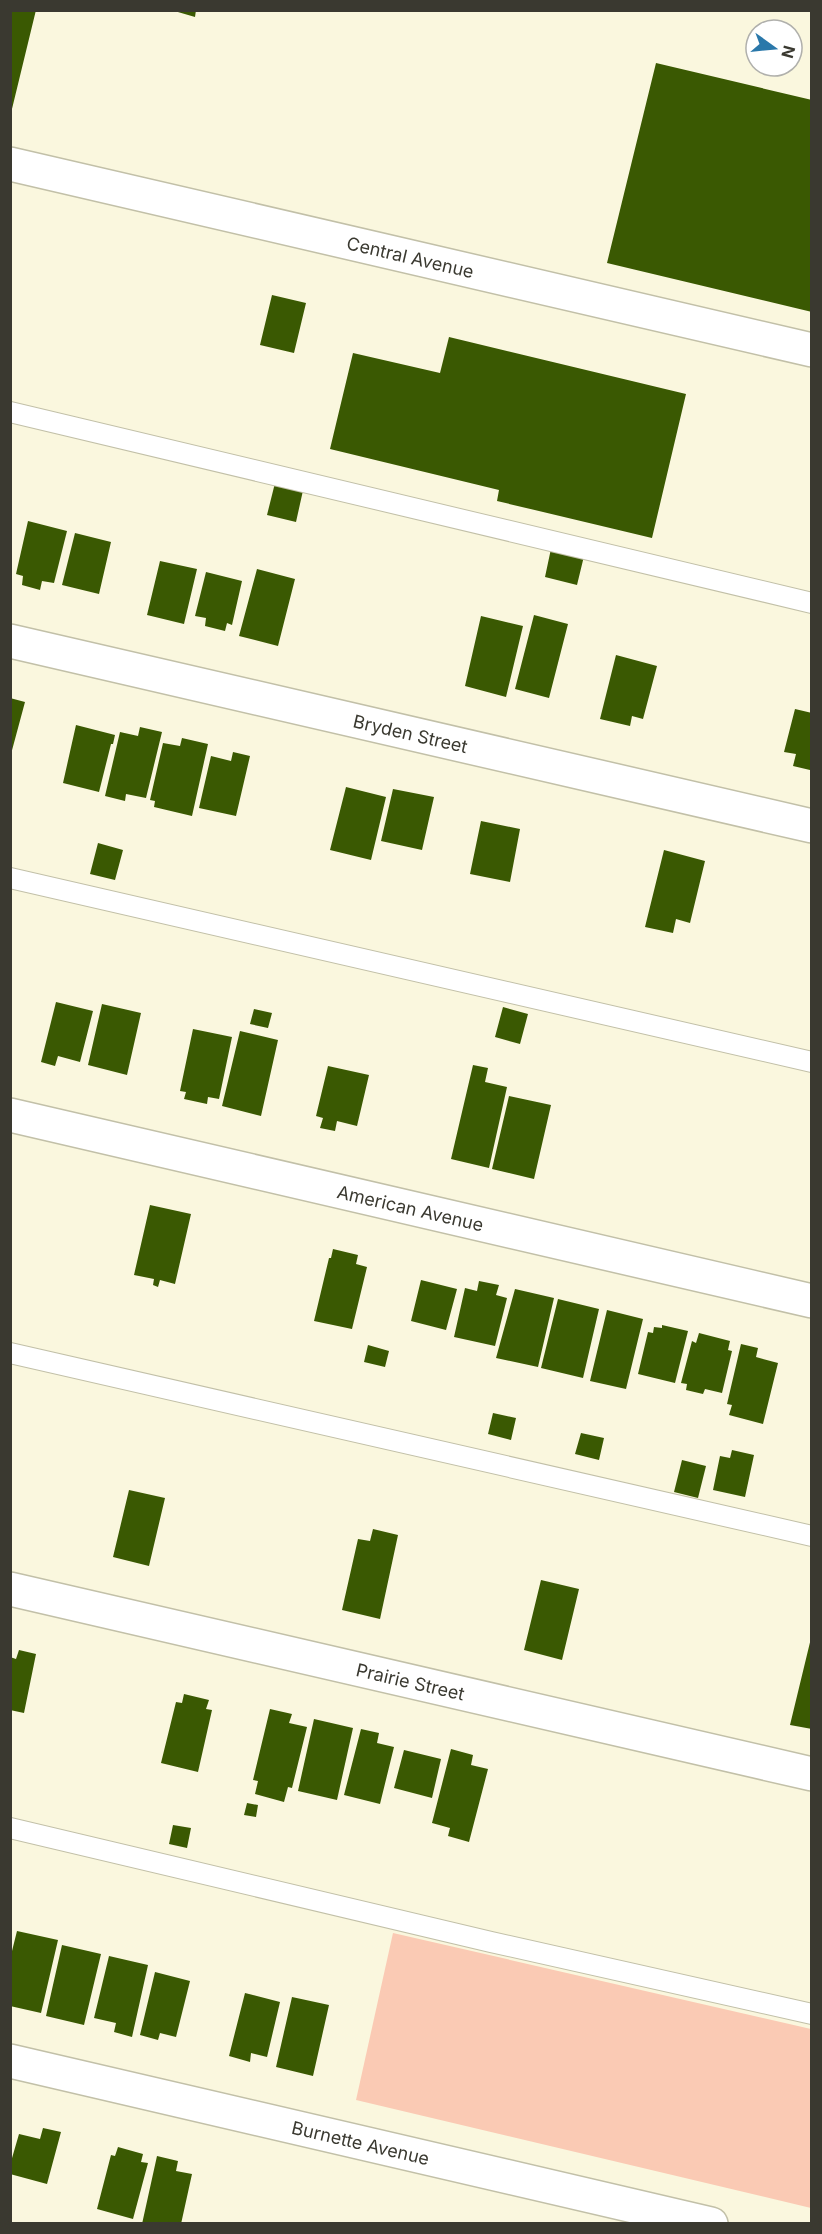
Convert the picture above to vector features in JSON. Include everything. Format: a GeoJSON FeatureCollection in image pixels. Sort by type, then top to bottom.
{"type":"FeatureCollection","features":[{"type":"Feature","properties":{"kind":"street","name":"Central Avenue"},"geometry":{"type":"LineString","coordinates":[[10,164],[812,350]]}},
{"type":"Feature","properties":{"kind":"street","name":"Bryden Street"},"geometry":{"type":"LineString","coordinates":[[10,640],[812,826]]}},
{"type":"Feature","properties":{"kind":"street","name":"American Avenue"},"geometry":{"type":"LineString","coordinates":[[10,1115],[812,1301]]}},
{"type":"Feature","properties":{"kind":"street","name":"Prairie Street"},"geometry":{"type":"LineString","coordinates":[[10,1589],[812,1773]]}},
{"type":"Feature","properties":{"kind":"street","name":"Burnette Avenue"},"geometry":{"type":"LineString","coordinates":[[10,2061],[711,2223]]}},
{"type":"Feature","properties":{"kind":"lane"},"geometry":{"type":"LineString","coordinates":[[10,412],[812,603]]}},
{"type":"Feature","properties":{"kind":"lane"},"geometry":{"type":"LineString","coordinates":[[10,878],[812,1062]]}},
{"type":"Feature","properties":{"kind":"lane"},"geometry":{"type":"LineString","coordinates":[[10,1353],[812,1536]]}},
{"type":"Feature","properties":{"kind":"lane"},"geometry":{"type":"LineString","coordinates":[[10,1828],[491,1942],[812,2014]]}},
{"type":"Feature","properties":{"kind":"shaded area"},"geometry":{"type":"Polygon","coordinates":[[[393,1933],[811,2029],[811,2208],[356,2100],[393,1933]]]}},
{"type":"Feature","properties":{"kind":"building"},"geometry":{"type":"Polygon","coordinates":[[[10,10],[36,10],[11,113],[10,113],[10,10]]]}},
{"type":"Feature","properties":{"kind":"building"},"geometry":{"type":"Polygon","coordinates":[[[171,10],[196,10],[195,17],[171,10]]]}},
{"type":"Feature","properties":{"kind":"building"},"geometry":{"type":"Polygon","coordinates":[[[656,63],[812,100],[812,312],[607,263],[656,63]]]}},
{"type":"Feature","properties":{"kind":"building"},"geometry":{"type":"Polygon","coordinates":[[[272,295],[306,303],[294,353],[260,345],[272,295]]]}},
{"type":"Feature","properties":{"kind":"building"},"geometry":{"type":"Polygon","coordinates":[[[449,337],[686,394],[652,538],[497,501],[499,490],[330,449],[353,353],[440,373],[449,337]]]}},
{"type":"Feature","properties":{"kind":"building"},"geometry":{"type":"Polygon","coordinates":[[[276,479],[304,486],[296,522],[267,515],[276,479]]]}},
{"type":"Feature","properties":{"kind":"building"},"geometry":{"type":"Polygon","coordinates":[[[28,521],[67,531],[54,583],[42,581],[40,590],[22,585],[23,576],[16,574],[28,521]]]}},
{"type":"Feature","properties":{"kind":"building"},"geometry":{"type":"Polygon","coordinates":[[[75,533],[111,542],[99,594],[62,585],[75,533]]]}},
{"type":"Feature","properties":{"kind":"building"},"geometry":{"type":"Polygon","coordinates":[[[552,544],[585,552],[577,585],[545,577],[552,544]]]}},
{"type":"Feature","properties":{"kind":"building"},"geometry":{"type":"Polygon","coordinates":[[[160,561],[197,569],[184,624],[147,615],[160,561]]]}},
{"type":"Feature","properties":{"kind":"building"},"geometry":{"type":"Polygon","coordinates":[[[257,569],[295,579],[278,646],[239,636],[257,569]]]}},
{"type":"Feature","properties":{"kind":"building"},"geometry":{"type":"Polygon","coordinates":[[[206,572],[242,581],[232,625],[227,623],[225,631],[205,626],[206,618],[195,616],[206,572]]]}},
{"type":"Feature","properties":{"kind":"building"},"geometry":{"type":"Polygon","coordinates":[[[534,615],[568,624],[549,698],[515,689],[534,615]]]}},
{"type":"Feature","properties":{"kind":"building"},"geometry":{"type":"Polygon","coordinates":[[[481,616],[523,626],[506,697],[465,686],[481,616]]]}},
{"type":"Feature","properties":{"kind":"building"},"geometry":{"type":"Polygon","coordinates":[[[616,655],[657,666],[643,719],[632,716],[630,726],[600,719],[616,655]]]}},
{"type":"Feature","properties":{"kind":"building"},"geometry":{"type":"Polygon","coordinates":[[[10,698],[25,702],[11,754],[10,754],[10,698]]]}},
{"type":"Feature","properties":{"kind":"building"},"geometry":{"type":"Polygon","coordinates":[[[795,709],[812,713],[810,770],[793,766],[796,754],[784,752],[795,709]]]}},
{"type":"Feature","properties":{"kind":"building"},"geometry":{"type":"Polygon","coordinates":[[[76,725],[115,735],[99,792],[63,783],[76,725]]]}},
{"type":"Feature","properties":{"kind":"building"},"geometry":{"type":"Polygon","coordinates":[[[140,727],[162,732],[146,798],[126,794],[125,801],[105,796],[120,732],[138,736],[140,727]]]}},
{"type":"Feature","properties":{"kind":"building"},"geometry":{"type":"Polygon","coordinates":[[[182,738],[208,744],[192,816],[154,807],[155,801],[150,800],[163,743],[180,746],[182,738]]]}},
{"type":"Feature","properties":{"kind":"building"},"geometry":{"type":"Polygon","coordinates":[[[233,752],[250,756],[236,816],[199,808],[211,756],[231,761],[233,752]]]}},
{"type":"Feature","properties":{"kind":"building"},"geometry":{"type":"Polygon","coordinates":[[[346,787],[386,797],[371,860],[330,850],[346,787]]]}},
{"type":"Feature","properties":{"kind":"building"},"geometry":{"type":"Polygon","coordinates":[[[393,789],[434,797],[422,850],[381,841],[393,789]]]}},
{"type":"Feature","properties":{"kind":"building"},"geometry":{"type":"Polygon","coordinates":[[[481,821],[520,829],[510,882],[470,874],[481,821]]]}},
{"type":"Feature","properties":{"kind":"building"},"geometry":{"type":"Polygon","coordinates":[[[98,843],[123,850],[115,880],[90,874],[98,843]]]}},
{"type":"Feature","properties":{"kind":"building"},"geometry":{"type":"Polygon","coordinates":[[[664,850],[705,861],[690,923],[676,919],[673,933],[645,927],[664,850]]]}},
{"type":"Feature","properties":{"kind":"building"},"geometry":{"type":"Polygon","coordinates":[[[56,1002],[93,1011],[80,1062],[58,1056],[55,1066],[41,1062],[56,1002]]]}},
{"type":"Feature","properties":{"kind":"building"},"geometry":{"type":"Polygon","coordinates":[[[102,1004],[141,1013],[127,1075],[88,1065],[102,1004]]]}},
{"type":"Feature","properties":{"kind":"building"},"geometry":{"type":"Polygon","coordinates":[[[503,1007],[528,1014],[520,1044],[495,1037],[503,1007]]]}},
{"type":"Feature","properties":{"kind":"building"},"geometry":{"type":"Polygon","coordinates":[[[254,1009],[272,1013],[268,1028],[250,1024],[254,1009]]]}},
{"type":"Feature","properties":{"kind":"building"},"geometry":{"type":"Polygon","coordinates":[[[193,1029],[232,1037],[219,1099],[208,1097],[207,1104],[184,1099],[186,1092],[180,1091],[193,1029]]]}},
{"type":"Feature","properties":{"kind":"building"},"geometry":{"type":"Polygon","coordinates":[[[240,1031],[278,1040],[261,1116],[222,1106],[240,1031]]]}},
{"type":"Feature","properties":{"kind":"building"},"geometry":{"type":"Polygon","coordinates":[[[473,1065],[488,1068],[485,1082],[507,1087],[489,1168],[451,1159],[473,1065]]]}},
{"type":"Feature","properties":{"kind":"building"},"geometry":{"type":"Polygon","coordinates":[[[328,1066],[369,1075],[357,1126],[337,1121],[335,1131],[320,1128],[323,1118],[316,1116],[328,1066]]]}},
{"type":"Feature","properties":{"kind":"building"},"geometry":{"type":"Polygon","coordinates":[[[509,1096],[551,1105],[534,1179],[492,1169],[509,1096]]]}},
{"type":"Feature","properties":{"kind":"building"},"geometry":{"type":"Polygon","coordinates":[[[150,1205],[191,1214],[175,1284],[160,1280],[158,1287],[153,1285],[154,1279],[134,1275],[150,1205]]]}},
{"type":"Feature","properties":{"kind":"building"},"geometry":{"type":"Polygon","coordinates":[[[333,1249],[358,1255],[356,1264],[367,1267],[352,1329],[314,1321],[333,1249]]]}},
{"type":"Feature","properties":{"kind":"building"},"geometry":{"type":"Polygon","coordinates":[[[421,1280],[457,1289],[446,1330],[411,1321],[421,1280]]]}},
{"type":"Feature","properties":{"kind":"building"},"geometry":{"type":"Polygon","coordinates":[[[479,1281],[499,1285],[496,1295],[507,1298],[495,1346],[454,1337],[465,1288],[477,1291],[479,1281]]]}},
{"type":"Feature","properties":{"kind":"building"},"geometry":{"type":"Polygon","coordinates":[[[515,1289],[554,1298],[538,1367],[496,1358],[515,1289]]]}},
{"type":"Feature","properties":{"kind":"building"},"geometry":{"type":"Polygon","coordinates":[[[558,1299],[599,1309],[583,1378],[541,1368],[558,1299]]]}},
{"type":"Feature","properties":{"kind":"building"},"geometry":{"type":"Polygon","coordinates":[[[607,1310],[643,1319],[626,1389],[590,1381],[607,1310]]]}},
{"type":"Feature","properties":{"kind":"building"},"geometry":{"type":"Polygon","coordinates":[[[662,1325],[688,1331],[675,1383],[638,1374],[648,1332],[653,1333],[654,1327],[662,1328],[662,1325]]]}},
{"type":"Feature","properties":{"kind":"building"},"geometry":{"type":"Polygon","coordinates":[[[699,1333],[730,1341],[728,1350],[732,1351],[722,1393],[705,1389],[703,1394],[686,1390],[687,1384],[681,1383],[692,1341],[696,1343],[699,1333]]]}},
{"type":"Feature","properties":{"kind":"building"},"geometry":{"type":"Polygon","coordinates":[[[741,1344],[758,1348],[756,1357],[778,1363],[763,1424],[729,1415],[732,1405],[727,1404],[741,1344]]]}},
{"type":"Feature","properties":{"kind":"building"},"geometry":{"type":"Polygon","coordinates":[[[368,1345],[389,1351],[385,1367],[364,1362],[368,1345]]]}},
{"type":"Feature","properties":{"kind":"building"},"geometry":{"type":"Polygon","coordinates":[[[493,1413],[516,1418],[511,1440],[488,1434],[493,1413]]]}},
{"type":"Feature","properties":{"kind":"building"},"geometry":{"type":"Polygon","coordinates":[[[581,1433],[604,1438],[599,1460],[575,1454],[581,1433]]]}},
{"type":"Feature","properties":{"kind":"building"},"geometry":{"type":"Polygon","coordinates":[[[732,1450],[754,1455],[745,1497],[713,1490],[720,1456],[730,1458],[732,1450]]]}},
{"type":"Feature","properties":{"kind":"building"},"geometry":{"type":"Polygon","coordinates":[[[682,1460],[706,1466],[698,1498],[674,1492],[682,1460]]]}},
{"type":"Feature","properties":{"kind":"building"},"geometry":{"type":"Polygon","coordinates":[[[129,1490],[165,1498],[149,1566],[113,1557],[129,1490]]]}},
{"type":"Feature","properties":{"kind":"building"},"geometry":{"type":"Polygon","coordinates":[[[373,1529],[398,1535],[380,1619],[342,1610],[358,1539],[370,1541],[373,1529]]]}},
{"type":"Feature","properties":{"kind":"building"},"geometry":{"type":"Polygon","coordinates":[[[541,1580],[579,1589],[562,1660],[524,1650],[541,1580]]]}},
{"type":"Feature","properties":{"kind":"building"},"geometry":{"type":"Polygon","coordinates":[[[812,1634],[812,1729],[790,1725],[812,1634]]]}},
{"type":"Feature","properties":{"kind":"building"},"geometry":{"type":"Polygon","coordinates":[[[19,1650],[36,1654],[24,1713],[10,1710],[10,1657],[16,1659],[19,1650]]]}},
{"type":"Feature","properties":{"kind":"building"},"geometry":{"type":"Polygon","coordinates":[[[184,1694],[209,1700],[206,1709],[212,1710],[198,1772],[161,1763],[176,1702],[182,1703],[184,1694]]]}},
{"type":"Feature","properties":{"kind":"building"},"geometry":{"type":"Polygon","coordinates":[[[270,1709],[292,1714],[289,1723],[307,1727],[292,1788],[288,1787],[284,1802],[255,1794],[258,1781],[253,1780],[270,1709]]]}},
{"type":"Feature","properties":{"kind":"building"},"geometry":{"type":"Polygon","coordinates":[[[314,1719],[353,1728],[337,1800],[298,1791],[314,1719]]]}},
{"type":"Feature","properties":{"kind":"building"},"geometry":{"type":"Polygon","coordinates":[[[361,1729],[379,1733],[377,1743],[394,1747],[380,1804],[344,1795],[361,1729]]]}},
{"type":"Feature","properties":{"kind":"building"},"geometry":{"type":"Polygon","coordinates":[[[451,1749],[473,1755],[471,1765],[488,1769],[469,1842],[448,1836],[450,1828],[432,1823],[451,1749]]]}},
{"type":"Feature","properties":{"kind":"building"},"geometry":{"type":"Polygon","coordinates":[[[404,1750],[441,1759],[432,1798],[394,1788],[404,1750]]]}},
{"type":"Feature","properties":{"kind":"building"},"geometry":{"type":"Polygon","coordinates":[[[247,1803],[258,1805],[256,1817],[244,1815],[247,1803]]]}},
{"type":"Feature","properties":{"kind":"building"},"geometry":{"type":"Polygon","coordinates":[[[173,1825],[191,1828],[187,1848],[169,1844],[173,1825]]]}},
{"type":"Feature","properties":{"kind":"building"},"geometry":{"type":"Polygon","coordinates":[[[17,1931],[58,1940],[41,2013],[10,2006],[10,1959],[17,1931]]]}},
{"type":"Feature","properties":{"kind":"building"},"geometry":{"type":"Polygon","coordinates":[[[62,1945],[101,1954],[84,2025],[46,2016],[62,1945]]]}},
{"type":"Feature","properties":{"kind":"building"},"geometry":{"type":"Polygon","coordinates":[[[109,1956],[148,1965],[132,2037],[114,2032],[116,2023],[94,2018],[109,1956]]]}},
{"type":"Feature","properties":{"kind":"building"},"geometry":{"type":"Polygon","coordinates":[[[155,1972],[190,1981],[176,2037],[160,2033],[158,2040],[140,2035],[155,1972]]]}},
{"type":"Feature","properties":{"kind":"building"},"geometry":{"type":"Polygon","coordinates":[[[245,1993],[280,2002],[267,2057],[251,2053],[250,2062],[229,2056],[245,1993]]]}},
{"type":"Feature","properties":{"kind":"building"},"geometry":{"type":"Polygon","coordinates":[[[292,1997],[329,2005],[313,2076],[276,2067],[292,1997]]]}},
{"type":"Feature","properties":{"kind":"building"},"geometry":{"type":"Polygon","coordinates":[[[43,2128],[61,2132],[47,2184],[10,2174],[10,2165],[19,2134],[40,2139],[43,2128]]]}},
{"type":"Feature","properties":{"kind":"building"},"geometry":{"type":"Polygon","coordinates":[[[118,2147],[143,2154],[141,2162],[148,2163],[133,2219],[97,2209],[111,2155],[115,2156],[118,2147]]]}},
{"type":"Feature","properties":{"kind":"building"},"geometry":{"type":"Polygon","coordinates":[[[157,2156],[178,2161],[176,2171],[192,2174],[181,2224],[142,2224],[157,2156]]]}}]}
